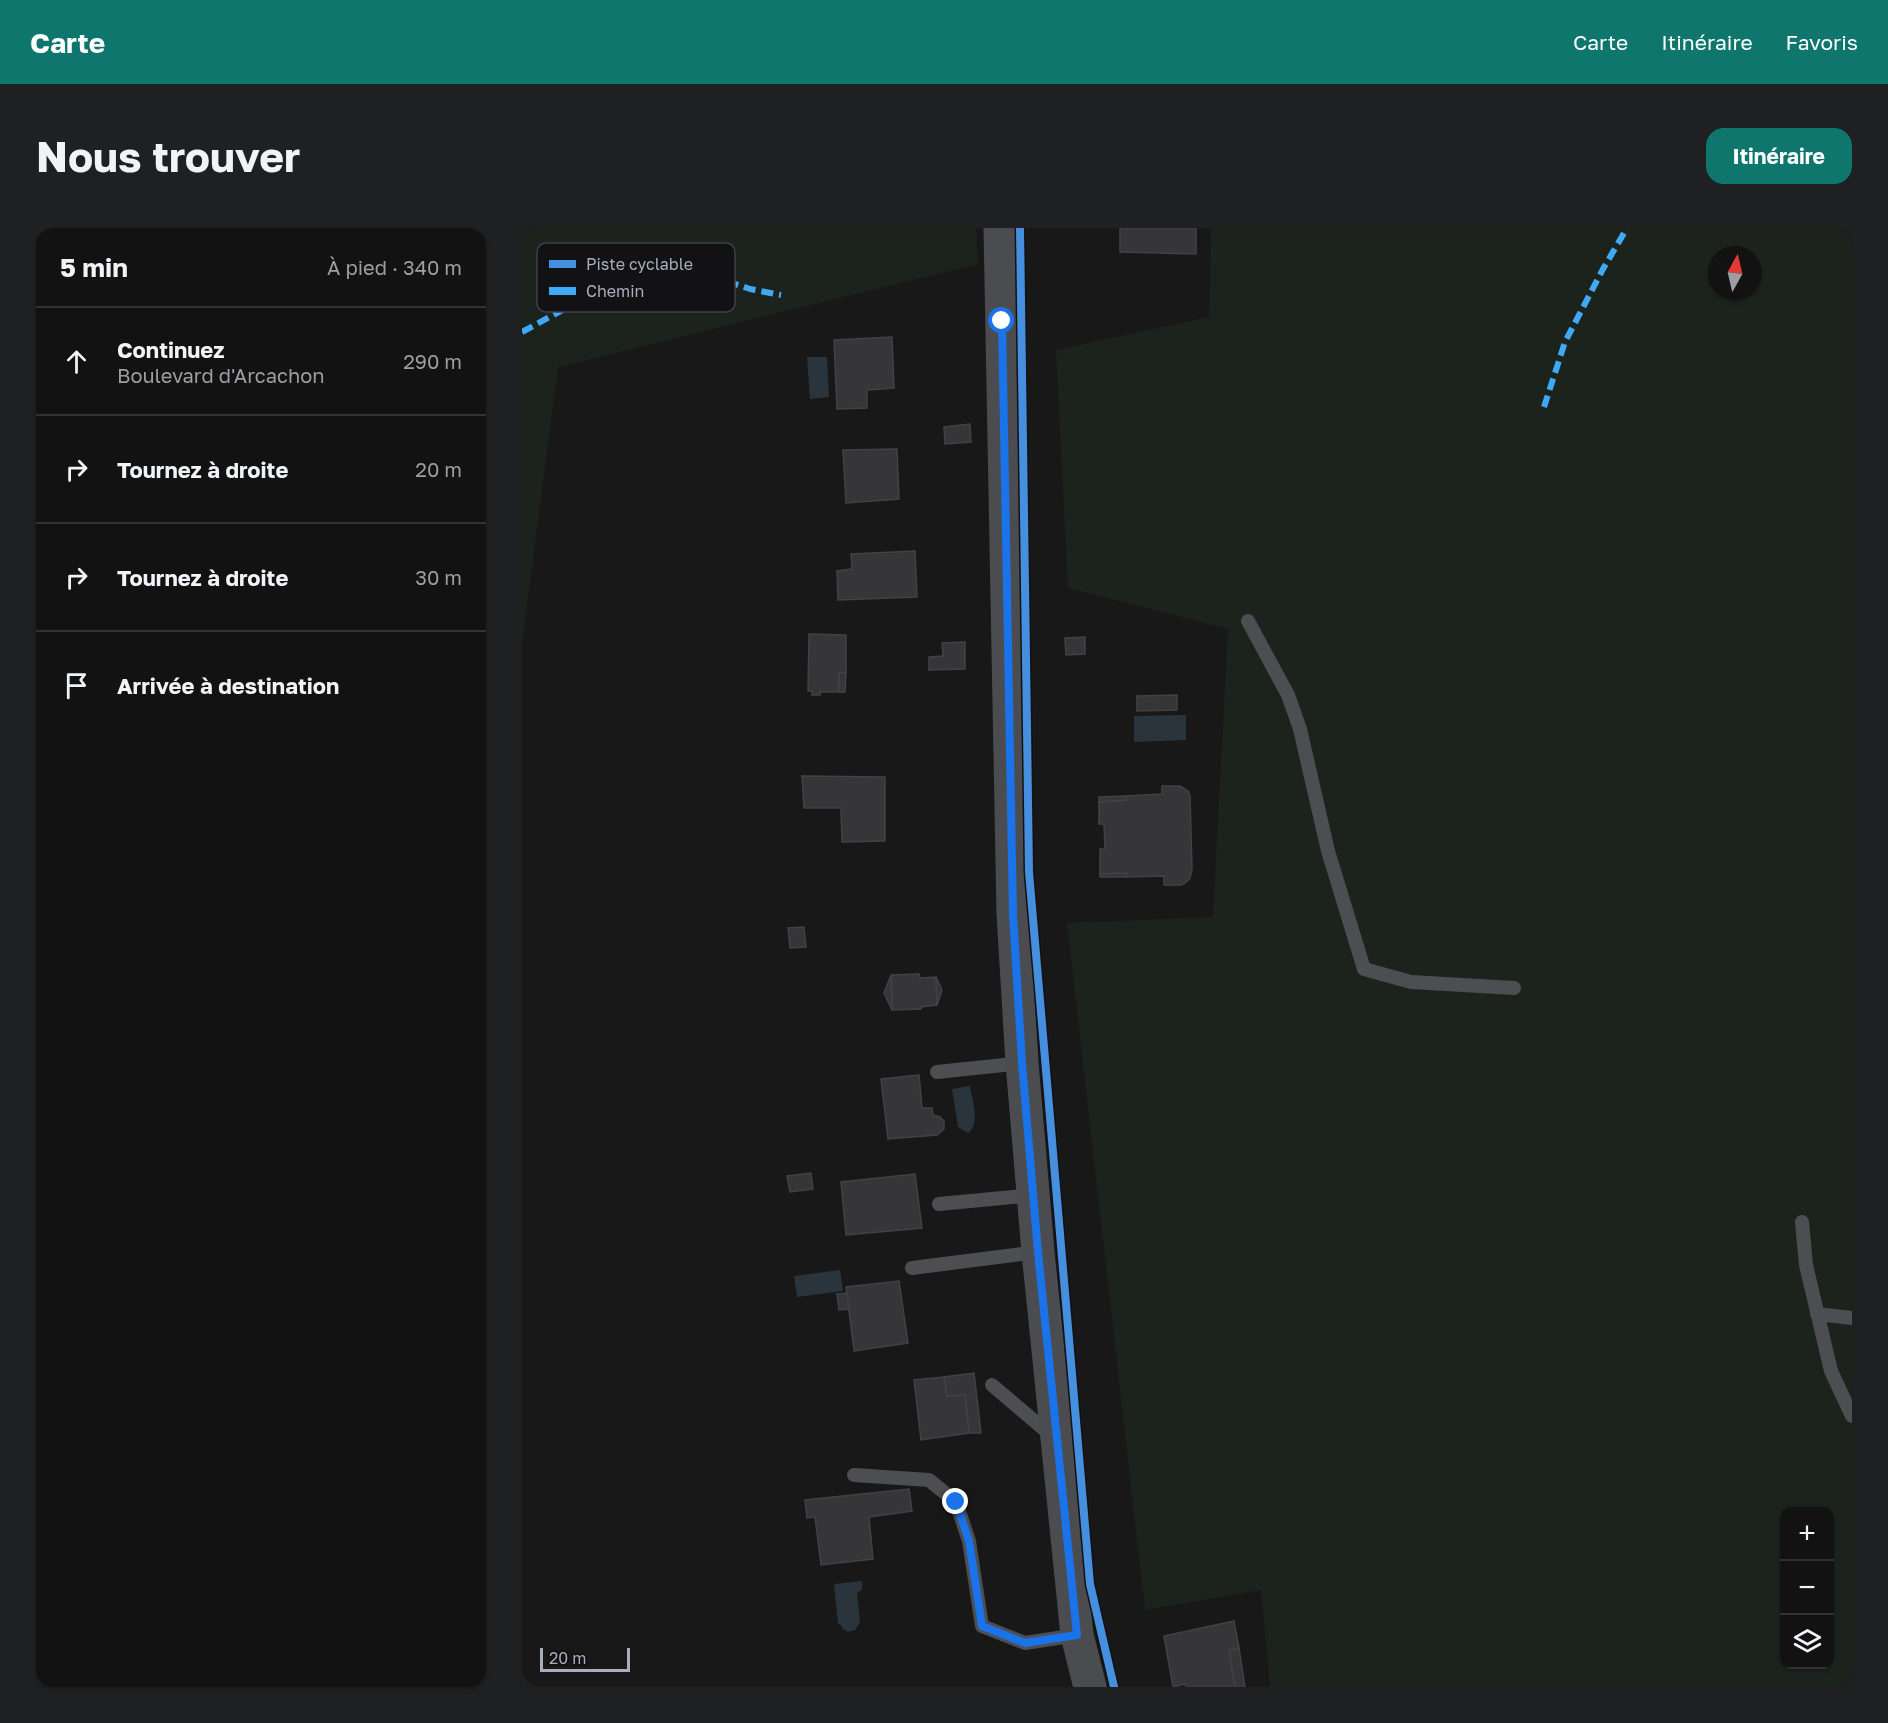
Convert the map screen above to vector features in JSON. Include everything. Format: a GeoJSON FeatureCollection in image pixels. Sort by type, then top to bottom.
{"type":"FeatureCollection","features":[{"type":"Feature","properties":{"kind":"main road"},"geometry":{"type":"LineString","coordinates":[[1000,228],[1013,914],[1022,1063],[1056,1440],[1077,1635],[1090,1687]]}},
{"type":"Feature","properties":{"kind":"lane"},"geometry":{"type":"LineString","coordinates":[[1248,621],[1287,695],[1300,729],[1328,851],[1364,969],[1411,982],[1514,988]]}},
{"type":"Feature","properties":{"kind":"lane"},"geometry":{"type":"LineString","coordinates":[[937,1072],[1022,1063]]}},
{"type":"Feature","properties":{"kind":"lane"},"geometry":{"type":"LineString","coordinates":[[939,1204],[1034,1195]]}},
{"type":"Feature","properties":{"kind":"lane"},"geometry":{"type":"LineString","coordinates":[[1802,1222],[1806,1265],[1831,1371],[1852,1416]]}},
{"type":"Feature","properties":{"kind":"lane"},"geometry":{"type":"LineString","coordinates":[[912,1268],[1038,1252]]}},
{"type":"Feature","properties":{"kind":"lane"},"geometry":{"type":"LineString","coordinates":[[1817,1314],[1852,1318]]}},
{"type":"Feature","properties":{"kind":"lane"},"geometry":{"type":"LineString","coordinates":[[992,1385],[1056,1440]]}},
{"type":"Feature","properties":{"kind":"lane"},"geometry":{"type":"LineString","coordinates":[[854,1475],[928,1480],[956,1502],[969,1541],[982,1626],[1025,1643],[1077,1635]]}},
{"type":"Feature","properties":{"kind":"shaded area"},"geometry":{"type":"Polygon","coordinates":[[[522,228],[976,228],[978,264],[558,367],[522,644],[522,228]]]}},
{"type":"Feature","properties":{"kind":"shaded area"},"geometry":{"type":"Polygon","coordinates":[[[1211,228],[1852,228],[1852,1687],[1270,1687],[1261,1590],[1145,1610],[1067,923],[1213,917],[1228,629],[1068,588],[1056,350],[1209,317],[1211,228]]]}},
{"type":"Feature","properties":{"kind":"shaded area"},"geometry":{"type":"Polygon","coordinates":[[[807,357],[827,357],[829,397],[810,399],[807,357]]]}},
{"type":"Feature","properties":{"kind":"shaded area"},"geometry":{"type":"Polygon","coordinates":[[[1186,715],[1186,740],[1134,742],[1134,716],[1186,715]]]}},
{"type":"Feature","properties":{"kind":"shaded area"},"geometry":{"type":"Polygon","coordinates":[[[970,1086],[975,1118],[972,1129],[968,1133],[958,1127],[952,1089],[970,1086]]]}},
{"type":"Feature","properties":{"kind":"shaded area"},"geometry":{"type":"Polygon","coordinates":[[[840,1270],[843,1291],[797,1297],[794,1276],[840,1270]]]}},
{"type":"Feature","properties":{"kind":"shaded area"},"geometry":{"type":"Polygon","coordinates":[[[862,1581],[862,1590],[857,1593],[860,1622],[855,1630],[848,1632],[838,1624],[834,1584],[862,1581]]]}},
{"type":"Feature","properties":{"kind":"building"},"geometry":{"type":"Polygon","coordinates":[[[1120,228],[1196,228],[1196,254],[1120,252],[1120,228]]]}},
{"type":"Feature","properties":{"kind":"building"},"geometry":{"type":"Polygon","coordinates":[[[892,337],[894,388],[867,390],[867,408],[837,409],[834,340],[892,337]]]}},
{"type":"Feature","properties":{"kind":"building"},"geometry":{"type":"Polygon","coordinates":[[[970,424],[971,442],[945,444],[944,427],[970,424]]]}},
{"type":"Feature","properties":{"kind":"building"},"geometry":{"type":"Polygon","coordinates":[[[897,449],[899,499],[846,503],[843,450],[897,449]]]}},
{"type":"Feature","properties":{"kind":"building"},"geometry":{"type":"Polygon","coordinates":[[[915,551],[917,597],[838,600],[837,571],[852,569],[851,554],[915,551]]]}},
{"type":"Feature","properties":{"kind":"building"},"geometry":{"type":"Polygon","coordinates":[[[809,634],[846,635],[846,672],[839,673],[839,692],[820,692],[820,695],[812,695],[812,691],[808,691],[809,634]]]}},
{"type":"Feature","properties":{"kind":"building"},"geometry":{"type":"Polygon","coordinates":[[[1085,637],[1085,654],[1066,655],[1065,638],[1085,637]]]}},
{"type":"Feature","properties":{"kind":"building"},"geometry":{"type":"Polygon","coordinates":[[[965,642],[965,669],[929,670],[929,657],[943,656],[942,643],[965,642]]]}},
{"type":"Feature","properties":{"kind":"building"},"geometry":{"type":"Polygon","coordinates":[[[846,672],[845,692],[839,692],[839,673],[846,672]]]}},
{"type":"Feature","properties":{"kind":"building"},"geometry":{"type":"Polygon","coordinates":[[[1177,695],[1177,710],[1137,711],[1137,696],[1177,695]]]}},
{"type":"Feature","properties":{"kind":"building"},"geometry":{"type":"Polygon","coordinates":[[[802,776],[885,777],[885,841],[842,842],[841,808],[804,808],[802,776]]]}},
{"type":"Feature","properties":{"kind":"building"},"geometry":{"type":"Polygon","coordinates":[[[1162,786],[1180,786],[1190,795],[1192,869],[1190,878],[1181,885],[1164,885],[1164,876],[1127,877],[1127,873],[1100,874],[1100,849],[1105,849],[1104,824],[1099,824],[1099,802],[1126,800],[1126,796],[1162,794],[1162,786]]]}},
{"type":"Feature","properties":{"kind":"building"},"geometry":{"type":"Polygon","coordinates":[[[1126,796],[1126,800],[1099,802],[1099,797],[1126,796]]]}},
{"type":"Feature","properties":{"kind":"building"},"geometry":{"type":"Polygon","coordinates":[[[1127,873],[1127,877],[1100,877],[1100,874],[1127,873]]]}},
{"type":"Feature","properties":{"kind":"building"},"geometry":{"type":"Polygon","coordinates":[[[804,927],[806,947],[790,948],[788,928],[804,927]]]}},
{"type":"Feature","properties":{"kind":"building"},"geometry":{"type":"Polygon","coordinates":[[[919,974],[920,978],[936,977],[937,1005],[921,1007],[921,1009],[892,1010],[891,975],[919,974]]]}},
{"type":"Feature","properties":{"kind":"building"},"geometry":{"type":"Polygon","coordinates":[[[891,975],[892,1010],[884,993],[891,975]]]}},
{"type":"Feature","properties":{"kind":"building"},"geometry":{"type":"Polygon","coordinates":[[[936,977],[942,990],[937,1005],[936,977]]]}},
{"type":"Feature","properties":{"kind":"building"},"geometry":{"type":"Polygon","coordinates":[[[919,1075],[922,1108],[932,1108],[933,1115],[944,1121],[944,1129],[937,1135],[888,1139],[881,1079],[919,1075]]]}},
{"type":"Feature","properties":{"kind":"building"},"geometry":{"type":"Polygon","coordinates":[[[811,1173],[813,1189],[790,1192],[787,1176],[811,1173]]]}},
{"type":"Feature","properties":{"kind":"building"},"geometry":{"type":"Polygon","coordinates":[[[915,1174],[922,1228],[846,1235],[841,1182],[915,1174]]]}},
{"type":"Feature","properties":{"kind":"building"},"geometry":{"type":"Polygon","coordinates":[[[899,1281],[908,1343],[854,1351],[846,1287],[899,1281]]]}},
{"type":"Feature","properties":{"kind":"building"},"geometry":{"type":"Polygon","coordinates":[[[847,1293],[849,1309],[839,1310],[837,1294],[847,1293]]]}},
{"type":"Feature","properties":{"kind":"building"},"geometry":{"type":"Polygon","coordinates":[[[974,1373],[981,1433],[969,1433],[965,1395],[947,1396],[944,1377],[974,1373]]]}},
{"type":"Feature","properties":{"kind":"building"},"geometry":{"type":"Polygon","coordinates":[[[944,1377],[947,1396],[965,1395],[969,1433],[921,1440],[914,1380],[944,1377]]]}},
{"type":"Feature","properties":{"kind":"building"},"geometry":{"type":"Polygon","coordinates":[[[909,1489],[912,1511],[869,1517],[873,1559],[821,1565],[815,1517],[807,1518],[805,1500],[909,1489]]]}},
{"type":"Feature","properties":{"kind":"building"},"geometry":{"type":"Polygon","coordinates":[[[1234,1621],[1239,1648],[1229,1651],[1235,1687],[1186,1687],[1185,1684],[1173,1687],[1164,1636],[1234,1621]]]}},
{"type":"Feature","properties":{"kind":"building"},"geometry":{"type":"Polygon","coordinates":[[[1239,1648],[1245,1687],[1235,1687],[1229,1651],[1239,1648]]]}},
{"type":"Feature","properties":{"kind":"marked path"},"geometry":{"type":"LineString","coordinates":[[1544,407],[1565,342],[1627,228]]}},
{"type":"Feature","properties":{"kind":"marked path"},"geometry":{"type":"LineString","coordinates":[[735,284],[781,295]]}},
{"type":"Feature","properties":{"kind":"marked path"},"geometry":{"type":"LineString","coordinates":[[522,332],[559,312]]}},
{"type":"Feature","properties":{"kind":"cycle path"},"geometry":{"type":"LineString","coordinates":[[1020,228],[1029,872],[1090,1584],[1114,1687]]}},
{"type":"Feature","properties":{"kind":"route"},"geometry":{"type":"LineString","coordinates":[[956,1502],[969,1541],[982,1626],[1025,1643],[1077,1635],[1038,1252],[1022,1063],[1013,914],[1002,321]]}}]}
